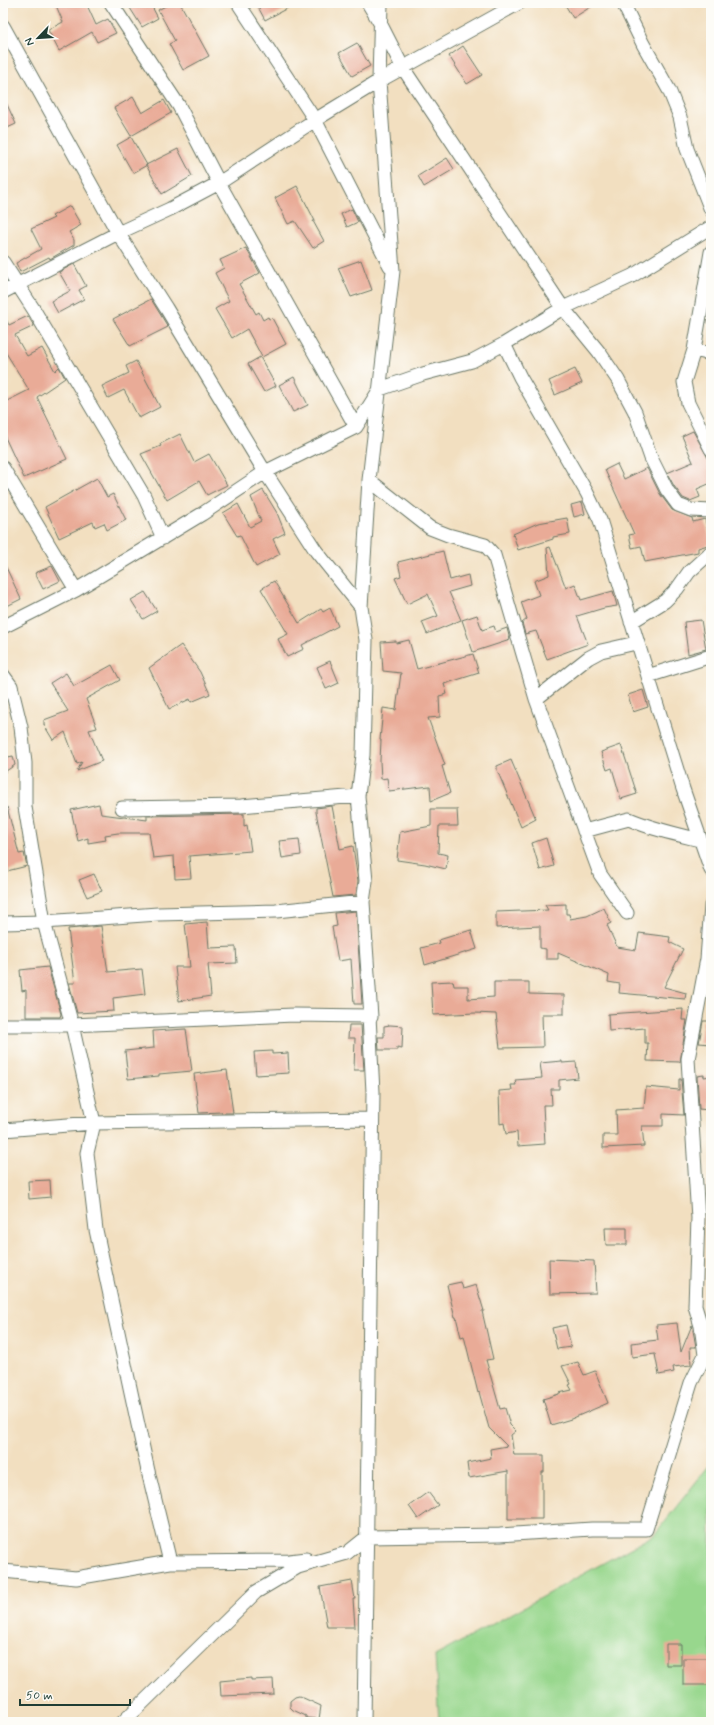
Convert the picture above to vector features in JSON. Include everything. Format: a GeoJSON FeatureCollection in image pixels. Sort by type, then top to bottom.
{"type":"FeatureCollection","features":[{"type":"Feature","properties":{"kind":"street"},"geometry":{"type":"LineString","coordinates":[[111,3],[179,106],[219,183],[356,427]]}},
{"type":"Feature","properties":{"kind":"street"},"geometry":{"type":"LineString","coordinates":[[238,3],[315,120],[393,271]]}},
{"type":"Feature","properties":{"kind":"street"},"geometry":{"type":"LineString","coordinates":[[368,3],[403,68],[563,308],[599,352],[618,380],[635,412],[651,458],[667,490],[678,505],[691,510],[711,511]]}},
{"type":"Feature","properties":{"kind":"street"},"geometry":{"type":"LineString","coordinates":[[364,1722],[372,1119],[369,1016],[371,1017],[363,902],[366,881],[358,796],[363,755],[366,640],[361,607],[369,480],[393,271],[379,82],[380,3]]}},
{"type":"Feature","properties":{"kind":"street"},"geometry":{"type":"LineString","coordinates":[[3,292],[118,232],[170,209],[219,183],[315,120],[403,68],[519,3]]}},
{"type":"Feature","properties":{"kind":"street"},"geometry":{"type":"LineString","coordinates":[[623,3],[643,44],[669,90],[680,116],[687,148],[711,210]]}},
{"type":"Feature","properties":{"kind":"street"},"geometry":{"type":"LineString","coordinates":[[3,26],[118,232],[166,308],[265,472],[316,551],[361,607]]}},
{"type":"Feature","properties":{"kind":"street"},"geometry":{"type":"LineString","coordinates":[[3,627],[76,590],[163,538],[265,472],[356,427],[380,389],[423,374],[472,361],[504,344],[563,308],[632,276],[711,227]]}},
{"type":"Feature","properties":{"kind":"street"},"geometry":{"type":"LineString","coordinates":[[711,252],[694,350],[684,382],[688,403],[711,448]]}},
{"type":"Feature","properties":{"kind":"street"},"geometry":{"type":"LineString","coordinates":[[3,262],[78,383],[144,496],[163,538]]}},
{"type":"Feature","properties":{"kind":"street"},"geometry":{"type":"LineString","coordinates":[[504,344],[520,376],[600,520],[636,643],[711,870]]}},
{"type":"Feature","properties":{"kind":"street"},"geometry":{"type":"LineString","coordinates":[[694,350],[711,354]]}},
{"type":"Feature","properties":{"kind":"street"},"geometry":{"type":"LineString","coordinates":[[3,468],[76,590]]}},
{"type":"Feature","properties":{"kind":"street"},"geometry":{"type":"LineString","coordinates":[[369,480],[430,528],[448,535],[485,545],[494,555],[536,699],[584,831],[600,874],[627,913]]}},
{"type":"Feature","properties":{"kind":"street"},"geometry":{"type":"LineString","coordinates":[[631,622],[666,601],[689,572],[711,552]]}},
{"type":"Feature","properties":{"kind":"street"},"geometry":{"type":"LineString","coordinates":[[536,699],[588,658],[601,651],[636,643]]}},
{"type":"Feature","properties":{"kind":"street"},"geometry":{"type":"LineString","coordinates":[[648,676],[711,656]]}},
{"type":"Feature","properties":{"kind":"street"},"geometry":{"type":"LineString","coordinates":[[3,675],[11,686],[21,727],[25,762],[25,807],[44,922],[72,1025],[94,1124],[87,1153],[96,1230],[146,1463],[170,1562]]}},
{"type":"Feature","properties":{"kind":"street"},"geometry":{"type":"LineString","coordinates":[[122,808],[241,806],[358,796]]}},
{"type":"Feature","properties":{"kind":"street"},"geometry":{"type":"LineString","coordinates":[[584,831],[629,819],[663,832],[700,840]]}},
{"type":"Feature","properties":{"kind":"street"},"geometry":{"type":"LineString","coordinates":[[3,923],[44,922],[158,914],[276,911],[363,902]]}},
{"type":"Feature","properties":{"kind":"street"},"geometry":{"type":"LineString","coordinates":[[123,1722],[256,1592],[298,1567],[347,1553],[367,1538],[500,1535],[592,1529],[646,1528],[691,1382],[705,1355],[701,1326],[695,1306],[698,1218],[688,1059],[707,958],[711,906]]}},
{"type":"Feature","properties":{"kind":"street"},"geometry":{"type":"LineString","coordinates":[[3,1025],[72,1025],[294,1015],[369,1016]]}},
{"type":"Feature","properties":{"kind":"street"},"geometry":{"type":"LineString","coordinates":[[3,1130],[94,1124],[372,1119]]}},
{"type":"Feature","properties":{"kind":"street"},"geometry":{"type":"LineString","coordinates":[[3,1571],[76,1578],[170,1562],[289,1561],[347,1553]]}},
{"type":"Feature","properties":{"kind":"green space"},"geometry":{"type":"Polygon","coordinates":[[[711,1463],[711,1722],[439,1722],[435,1656],[654,1535],[711,1463]]]}},
{"type":"Feature","properties":{"kind":"building"},"geometry":{"type":"Polygon","coordinates":[[[55,3],[86,3],[96,25],[108,19],[116,33],[97,42],[92,32],[59,51],[48,30],[63,22],[55,3]]]}},
{"type":"Feature","properties":{"kind":"building"},"geometry":{"type":"Polygon","coordinates":[[[139,3],[150,3],[158,18],[142,27],[130,8],[139,3]]]}},
{"type":"Feature","properties":{"kind":"building"},"geometry":{"type":"Polygon","coordinates":[[[171,3],[180,3],[209,56],[183,70],[169,44],[175,41],[158,10],[171,3]]]}},
{"type":"Feature","properties":{"kind":"building"},"geometry":{"type":"Polygon","coordinates":[[[264,3],[297,3],[265,20],[258,7],[264,3]]]}},
{"type":"Feature","properties":{"kind":"building"},"geometry":{"type":"Polygon","coordinates":[[[564,3],[597,3],[573,18],[564,3]]]}},
{"type":"Feature","properties":{"kind":"building"},"geometry":{"type":"Polygon","coordinates":[[[357,43],[370,66],[352,76],[339,53],[357,43]]]}},
{"type":"Feature","properties":{"kind":"building"},"geometry":{"type":"Polygon","coordinates":[[[463,46],[482,75],[467,84],[449,56],[463,46]]]}},
{"type":"Feature","properties":{"kind":"building"},"geometry":{"type":"Polygon","coordinates":[[[3,96],[16,124],[3,130],[3,96]]]}},
{"type":"Feature","properties":{"kind":"building"},"geometry":{"type":"Polygon","coordinates":[[[133,97],[142,113],[164,100],[171,113],[131,136],[114,108],[133,97]]]}},
{"type":"Feature","properties":{"kind":"building"},"geometry":{"type":"Polygon","coordinates":[[[131,137],[147,165],[133,173],[117,145],[131,137]]]}},
{"type":"Feature","properties":{"kind":"building"},"geometry":{"type":"Polygon","coordinates":[[[178,149],[192,176],[162,194],[146,165],[178,149]]]}},
{"type":"Feature","properties":{"kind":"building"},"geometry":{"type":"Polygon","coordinates":[[[447,158],[454,169],[424,187],[418,176],[447,158]]]}},
{"type":"Feature","properties":{"kind":"building"},"geometry":{"type":"Polygon","coordinates":[[[297,186],[324,241],[313,248],[295,221],[288,224],[275,198],[297,186]]]}},
{"type":"Feature","properties":{"kind":"building"},"geometry":{"type":"Polygon","coordinates":[[[70,206],[81,225],[69,232],[74,240],[74,245],[50,259],[49,257],[20,272],[16,263],[41,249],[31,229],[54,218],[52,216],[70,206]]]}},
{"type":"Feature","properties":{"kind":"building"},"geometry":{"type":"Polygon","coordinates":[[[352,209],[358,222],[347,227],[341,214],[352,209]]]}},
{"type":"Feature","properties":{"kind":"building"},"geometry":{"type":"Polygon","coordinates":[[[246,248],[260,273],[239,284],[256,314],[259,312],[263,320],[268,317],[269,319],[272,318],[286,344],[262,357],[247,329],[232,338],[215,309],[229,301],[215,273],[224,268],[220,260],[246,248]]]}},
{"type":"Feature","properties":{"kind":"building"},"geometry":{"type":"Polygon","coordinates":[[[361,260],[372,290],[351,297],[338,268],[361,260]]]}},
{"type":"Feature","properties":{"kind":"building"},"geometry":{"type":"Polygon","coordinates":[[[74,264],[86,286],[79,290],[84,299],[58,313],[51,301],[70,291],[59,272],[74,264]]]}},
{"type":"Feature","properties":{"kind":"building"},"geometry":{"type":"Polygon","coordinates":[[[151,299],[168,327],[130,346],[113,319],[151,299]]]}},
{"type":"Feature","properties":{"kind":"building"},"geometry":{"type":"Polygon","coordinates":[[[3,314],[9,325],[28,316],[34,326],[15,335],[27,356],[42,348],[55,371],[59,367],[65,378],[37,397],[67,459],[24,478],[3,433],[3,403],[29,390],[3,348],[3,314]]]}},
{"type":"Feature","properties":{"kind":"building"},"geometry":{"type":"Polygon","coordinates":[[[260,357],[276,386],[264,392],[248,364],[260,357]]]}},
{"type":"Feature","properties":{"kind":"building"},"geometry":{"type":"Polygon","coordinates":[[[136,361],[160,407],[139,418],[124,390],[108,398],[102,386],[129,373],[126,366],[136,361]]]}},
{"type":"Feature","properties":{"kind":"building"},"geometry":{"type":"Polygon","coordinates":[[[575,369],[582,383],[555,395],[549,381],[575,369]]]}},
{"type":"Feature","properties":{"kind":"building"},"geometry":{"type":"Polygon","coordinates":[[[294,377],[308,405],[293,412],[279,385],[294,377]]]}},
{"type":"Feature","properties":{"kind":"building"},"geometry":{"type":"Polygon","coordinates":[[[693,431],[707,456],[711,469],[711,483],[697,489],[700,497],[690,501],[683,498],[667,473],[693,462],[682,436],[693,431]]]}},
{"type":"Feature","properties":{"kind":"building"},"geometry":{"type":"Polygon","coordinates":[[[180,434],[194,462],[209,454],[227,485],[207,495],[199,481],[167,500],[141,454],[161,446],[160,444],[180,434]]]}},
{"type":"Feature","properties":{"kind":"building"},"geometry":{"type":"Polygon","coordinates":[[[617,464],[624,479],[647,468],[660,494],[672,510],[692,518],[693,522],[705,519],[711,544],[698,548],[698,552],[645,562],[641,546],[632,548],[629,535],[634,534],[605,470],[617,464]]]}},
{"type":"Feature","properties":{"kind":"building"},"geometry":{"type":"Polygon","coordinates":[[[97,478],[107,497],[113,494],[126,520],[107,530],[104,523],[95,527],[93,522],[59,538],[45,507],[97,478]]]}},
{"type":"Feature","properties":{"kind":"building"},"geometry":{"type":"Polygon","coordinates":[[[263,490],[277,513],[285,533],[273,539],[280,554],[256,567],[240,535],[237,536],[223,513],[238,504],[250,527],[261,521],[251,497],[263,490]]]}},
{"type":"Feature","properties":{"kind":"building"},"geometry":{"type":"Polygon","coordinates":[[[582,502],[585,514],[574,517],[571,505],[582,502]]]}},
{"type":"Feature","properties":{"kind":"building"},"geometry":{"type":"Polygon","coordinates":[[[567,518],[570,534],[553,537],[553,539],[518,550],[513,534],[538,523],[567,518]]]}},
{"type":"Feature","properties":{"kind":"building"},"geometry":{"type":"Polygon","coordinates":[[[550,547],[566,588],[575,584],[581,600],[613,591],[617,606],[604,608],[577,616],[588,644],[547,659],[536,631],[525,634],[522,623],[527,619],[521,602],[539,595],[534,581],[549,575],[547,548],[550,547]]]}},
{"type":"Feature","properties":{"kind":"building"},"geometry":{"type":"Polygon","coordinates":[[[443,551],[450,580],[468,575],[470,586],[449,592],[461,620],[427,634],[422,622],[438,616],[428,594],[407,604],[395,578],[401,576],[398,562],[443,551]]]}},
{"type":"Feature","properties":{"kind":"building"},"geometry":{"type":"Polygon","coordinates":[[[3,561],[21,599],[3,608],[3,561]]]}},
{"type":"Feature","properties":{"kind":"building"},"geometry":{"type":"Polygon","coordinates":[[[52,566],[60,581],[43,589],[35,573],[52,566]]]}},
{"type":"Feature","properties":{"kind":"building"},"geometry":{"type":"Polygon","coordinates":[[[274,581],[299,623],[321,609],[323,612],[330,608],[338,626],[302,645],[304,649],[287,657],[278,639],[288,634],[261,589],[274,581]]]}},
{"type":"Feature","properties":{"kind":"building"},"geometry":{"type":"Polygon","coordinates":[[[145,592],[157,611],[143,619],[131,600],[145,592]]]}},
{"type":"Feature","properties":{"kind":"building"},"geometry":{"type":"Polygon","coordinates":[[[477,615],[482,630],[494,626],[496,632],[507,628],[510,640],[473,652],[462,620],[477,615]]]}},
{"type":"Feature","properties":{"kind":"building"},"geometry":{"type":"Polygon","coordinates":[[[701,620],[706,649],[688,654],[684,622],[701,620]]]}},
{"type":"Feature","properties":{"kind":"building"},"geometry":{"type":"Polygon","coordinates":[[[409,640],[417,669],[473,654],[479,673],[444,684],[447,694],[439,696],[440,717],[428,718],[445,765],[442,766],[450,793],[431,801],[430,786],[389,791],[387,778],[381,779],[380,740],[383,708],[396,710],[401,673],[383,671],[381,642],[396,641],[396,643],[409,640]]]}},
{"type":"Feature","properties":{"kind":"building"},"geometry":{"type":"Polygon","coordinates":[[[181,645],[200,672],[210,694],[191,702],[190,699],[169,709],[149,668],[181,645]]]}},
{"type":"Feature","properties":{"kind":"building"},"geometry":{"type":"Polygon","coordinates":[[[330,661],[339,683],[326,689],[317,667],[330,661]]]}},
{"type":"Feature","properties":{"kind":"building"},"geometry":{"type":"Polygon","coordinates":[[[112,665],[120,680],[86,699],[97,728],[89,730],[102,761],[77,771],[82,762],[77,764],[65,732],[53,740],[44,725],[44,720],[68,711],[50,683],[66,673],[74,686],[112,665]]]}},
{"type":"Feature","properties":{"kind":"building"},"geometry":{"type":"Polygon","coordinates":[[[643,690],[648,707],[633,712],[628,695],[643,690]]]}},
{"type":"Feature","properties":{"kind":"building"},"geometry":{"type":"Polygon","coordinates":[[[621,745],[637,794],[621,799],[612,768],[607,770],[601,752],[621,745]]]}},
{"type":"Feature","properties":{"kind":"building"},"geometry":{"type":"Polygon","coordinates":[[[13,756],[15,765],[3,773],[3,758],[13,756]]]}},
{"type":"Feature","properties":{"kind":"building"},"geometry":{"type":"Polygon","coordinates":[[[511,760],[536,819],[521,827],[497,770],[497,766],[511,760]]]}},
{"type":"Feature","properties":{"kind":"building"},"geometry":{"type":"Polygon","coordinates":[[[99,804],[101,814],[147,820],[147,816],[244,814],[244,826],[247,825],[251,851],[189,856],[191,878],[175,879],[174,856],[153,858],[149,833],[118,833],[105,835],[106,840],[88,843],[88,838],[78,841],[71,810],[99,804]]]}},
{"type":"Feature","properties":{"kind":"building"},"geometry":{"type":"Polygon","coordinates":[[[332,806],[340,849],[353,846],[358,881],[356,895],[333,897],[316,812],[316,808],[332,806]]]}},
{"type":"Feature","properties":{"kind":"building"},"geometry":{"type":"Polygon","coordinates":[[[7,807],[19,854],[24,853],[27,866],[3,872],[3,808],[7,807]]]}},
{"type":"Feature","properties":{"kind":"building"},"geometry":{"type":"Polygon","coordinates":[[[431,809],[457,809],[458,826],[439,826],[438,853],[448,855],[446,869],[397,860],[400,832],[431,826],[431,809]]]}},
{"type":"Feature","properties":{"kind":"building"},"geometry":{"type":"Polygon","coordinates":[[[546,838],[554,866],[540,870],[532,843],[546,838]]]}},
{"type":"Feature","properties":{"kind":"building"},"geometry":{"type":"Polygon","coordinates":[[[299,839],[301,855],[282,858],[279,841],[299,839]]]}},
{"type":"Feature","properties":{"kind":"building"},"geometry":{"type":"Polygon","coordinates":[[[94,874],[102,891],[87,897],[79,880],[94,874]]]}},
{"type":"Feature","properties":{"kind":"building"},"geometry":{"type":"Polygon","coordinates":[[[566,904],[566,914],[569,914],[570,919],[587,916],[604,908],[611,923],[607,925],[617,947],[636,950],[639,933],[670,937],[669,942],[683,949],[664,987],[686,993],[685,999],[619,993],[620,984],[608,982],[609,975],[558,953],[558,959],[546,959],[546,949],[540,948],[540,926],[496,928],[496,912],[548,910],[545,905],[566,904]]]}},
{"type":"Feature","properties":{"kind":"building"},"geometry":{"type":"Polygon","coordinates":[[[356,911],[362,1004],[354,1004],[351,959],[338,961],[332,927],[337,926],[335,913],[356,911]]]}},
{"type":"Feature","properties":{"kind":"building"},"geometry":{"type":"Polygon","coordinates":[[[207,922],[209,948],[236,947],[237,963],[208,964],[211,996],[179,1001],[175,967],[190,967],[185,924],[207,922]]]}},
{"type":"Feature","properties":{"kind":"building"},"geometry":{"type":"Polygon","coordinates":[[[101,926],[108,972],[142,969],[145,994],[113,998],[114,1011],[77,1013],[69,983],[75,983],[68,929],[101,926]]]}},
{"type":"Feature","properties":{"kind":"building"},"geometry":{"type":"Polygon","coordinates":[[[471,930],[477,949],[425,965],[421,948],[440,943],[439,940],[471,930]]]}},
{"type":"Feature","properties":{"kind":"building"},"geometry":{"type":"Polygon","coordinates":[[[48,967],[61,1014],[60,1017],[26,1017],[26,990],[22,991],[20,970],[48,967]]]}},
{"type":"Feature","properties":{"kind":"building"},"geometry":{"type":"Polygon","coordinates":[[[453,981],[454,986],[468,986],[468,999],[494,997],[494,982],[529,982],[529,994],[564,995],[564,1014],[542,1014],[543,1047],[500,1048],[496,1014],[475,1013],[433,1015],[431,982],[453,981]]]}},
{"type":"Feature","properties":{"kind":"building"},"geometry":{"type":"Polygon","coordinates":[[[683,1009],[682,1020],[687,1020],[680,1062],[647,1061],[648,1043],[645,1043],[645,1028],[609,1031],[608,1014],[683,1009]]]}},
{"type":"Feature","properties":{"kind":"building"},"geometry":{"type":"Polygon","coordinates":[[[703,1021],[711,1021],[711,1044],[699,1043],[703,1021]]]}},
{"type":"Feature","properties":{"kind":"building"},"geometry":{"type":"Polygon","coordinates":[[[349,1025],[361,1025],[364,1070],[354,1070],[355,1038],[348,1038],[349,1025]]]}},
{"type":"Feature","properties":{"kind":"building"},"geometry":{"type":"Polygon","coordinates":[[[384,1026],[403,1026],[402,1048],[397,1047],[397,1050],[379,1050],[378,1037],[384,1037],[384,1026]]]}},
{"type":"Feature","properties":{"kind":"building"},"geometry":{"type":"Polygon","coordinates":[[[186,1029],[192,1071],[128,1079],[125,1051],[154,1048],[153,1031],[186,1029]]]}},
{"type":"Feature","properties":{"kind":"building"},"geometry":{"type":"Polygon","coordinates":[[[272,1051],[272,1054],[288,1053],[289,1073],[256,1075],[254,1052],[272,1051]]]}},
{"type":"Feature","properties":{"kind":"building"},"geometry":{"type":"Polygon","coordinates":[[[562,1061],[562,1063],[576,1062],[578,1078],[559,1080],[559,1089],[551,1089],[552,1105],[543,1105],[545,1144],[518,1146],[517,1132],[506,1134],[504,1123],[500,1124],[499,1091],[512,1090],[511,1085],[516,1085],[515,1080],[542,1078],[540,1063],[562,1061]]]}},
{"type":"Feature","properties":{"kind":"building"},"geometry":{"type":"Polygon","coordinates":[[[227,1070],[233,1113],[199,1113],[194,1074],[227,1070]]]}},
{"type":"Feature","properties":{"kind":"building"},"geometry":{"type":"Polygon","coordinates":[[[704,1075],[704,1077],[711,1076],[709,1110],[699,1109],[697,1076],[704,1075]]]}},
{"type":"Feature","properties":{"kind":"building"},"geometry":{"type":"Polygon","coordinates":[[[679,1079],[681,1079],[684,1115],[663,1114],[663,1126],[642,1126],[644,1146],[603,1148],[603,1135],[617,1135],[616,1110],[644,1108],[646,1087],[679,1090],[679,1079]]]}},
{"type":"Feature","properties":{"kind":"building"},"geometry":{"type":"Polygon","coordinates":[[[50,1180],[51,1197],[29,1199],[28,1181],[50,1180]]]}},
{"type":"Feature","properties":{"kind":"building"},"geometry":{"type":"Polygon","coordinates":[[[605,1228],[627,1228],[627,1245],[606,1245],[605,1228]]]}},
{"type":"Feature","properties":{"kind":"building"},"geometry":{"type":"Polygon","coordinates":[[[549,1259],[594,1261],[596,1293],[550,1294],[549,1259]]]}},
{"type":"Feature","properties":{"kind":"building"},"geometry":{"type":"Polygon","coordinates":[[[461,1282],[463,1289],[476,1285],[484,1311],[482,1311],[493,1359],[486,1360],[500,1409],[505,1408],[510,1425],[516,1431],[511,1435],[514,1455],[544,1455],[544,1472],[542,1472],[542,1519],[508,1519],[508,1471],[469,1478],[467,1463],[491,1458],[490,1449],[507,1446],[489,1428],[479,1392],[478,1393],[464,1336],[461,1337],[455,1317],[447,1285],[461,1282]]]}},
{"type":"Feature","properties":{"kind":"building"},"geometry":{"type":"Polygon","coordinates":[[[677,1323],[681,1352],[692,1325],[696,1347],[690,1347],[691,1365],[673,1367],[674,1372],[659,1375],[655,1354],[632,1357],[631,1343],[658,1340],[656,1325],[677,1323]]]}},
{"type":"Feature","properties":{"kind":"building"},"geometry":{"type":"Polygon","coordinates":[[[566,1325],[571,1347],[557,1349],[552,1328],[566,1325]]]}},
{"type":"Feature","properties":{"kind":"building"},"geometry":{"type":"Polygon","coordinates":[[[578,1362],[584,1375],[595,1371],[608,1403],[571,1419],[551,1425],[543,1399],[572,1390],[569,1385],[571,1384],[562,1366],[578,1362]]]}},
{"type":"Feature","properties":{"kind":"building"},"geometry":{"type":"Polygon","coordinates":[[[428,1492],[438,1505],[418,1519],[409,1506],[428,1492]]]}},
{"type":"Feature","properties":{"kind":"building"},"geometry":{"type":"Polygon","coordinates":[[[352,1581],[355,1599],[353,1599],[355,1627],[327,1627],[320,1587],[352,1581]]]}},
{"type":"Feature","properties":{"kind":"building"},"geometry":{"type":"Polygon","coordinates":[[[666,1644],[681,1644],[681,1665],[666,1665],[666,1644]]]}},
{"type":"Feature","properties":{"kind":"building"},"geometry":{"type":"Polygon","coordinates":[[[683,1658],[711,1658],[711,1685],[683,1685],[683,1658]]]}},
{"type":"Feature","properties":{"kind":"building"},"geometry":{"type":"Polygon","coordinates":[[[251,1678],[251,1680],[273,1679],[274,1694],[221,1696],[220,1681],[251,1678]]]}},
{"type":"Feature","properties":{"kind":"building"},"geometry":{"type":"Polygon","coordinates":[[[299,1696],[321,1706],[319,1719],[306,1718],[306,1716],[290,1707],[290,1701],[299,1696]]]}}]}
